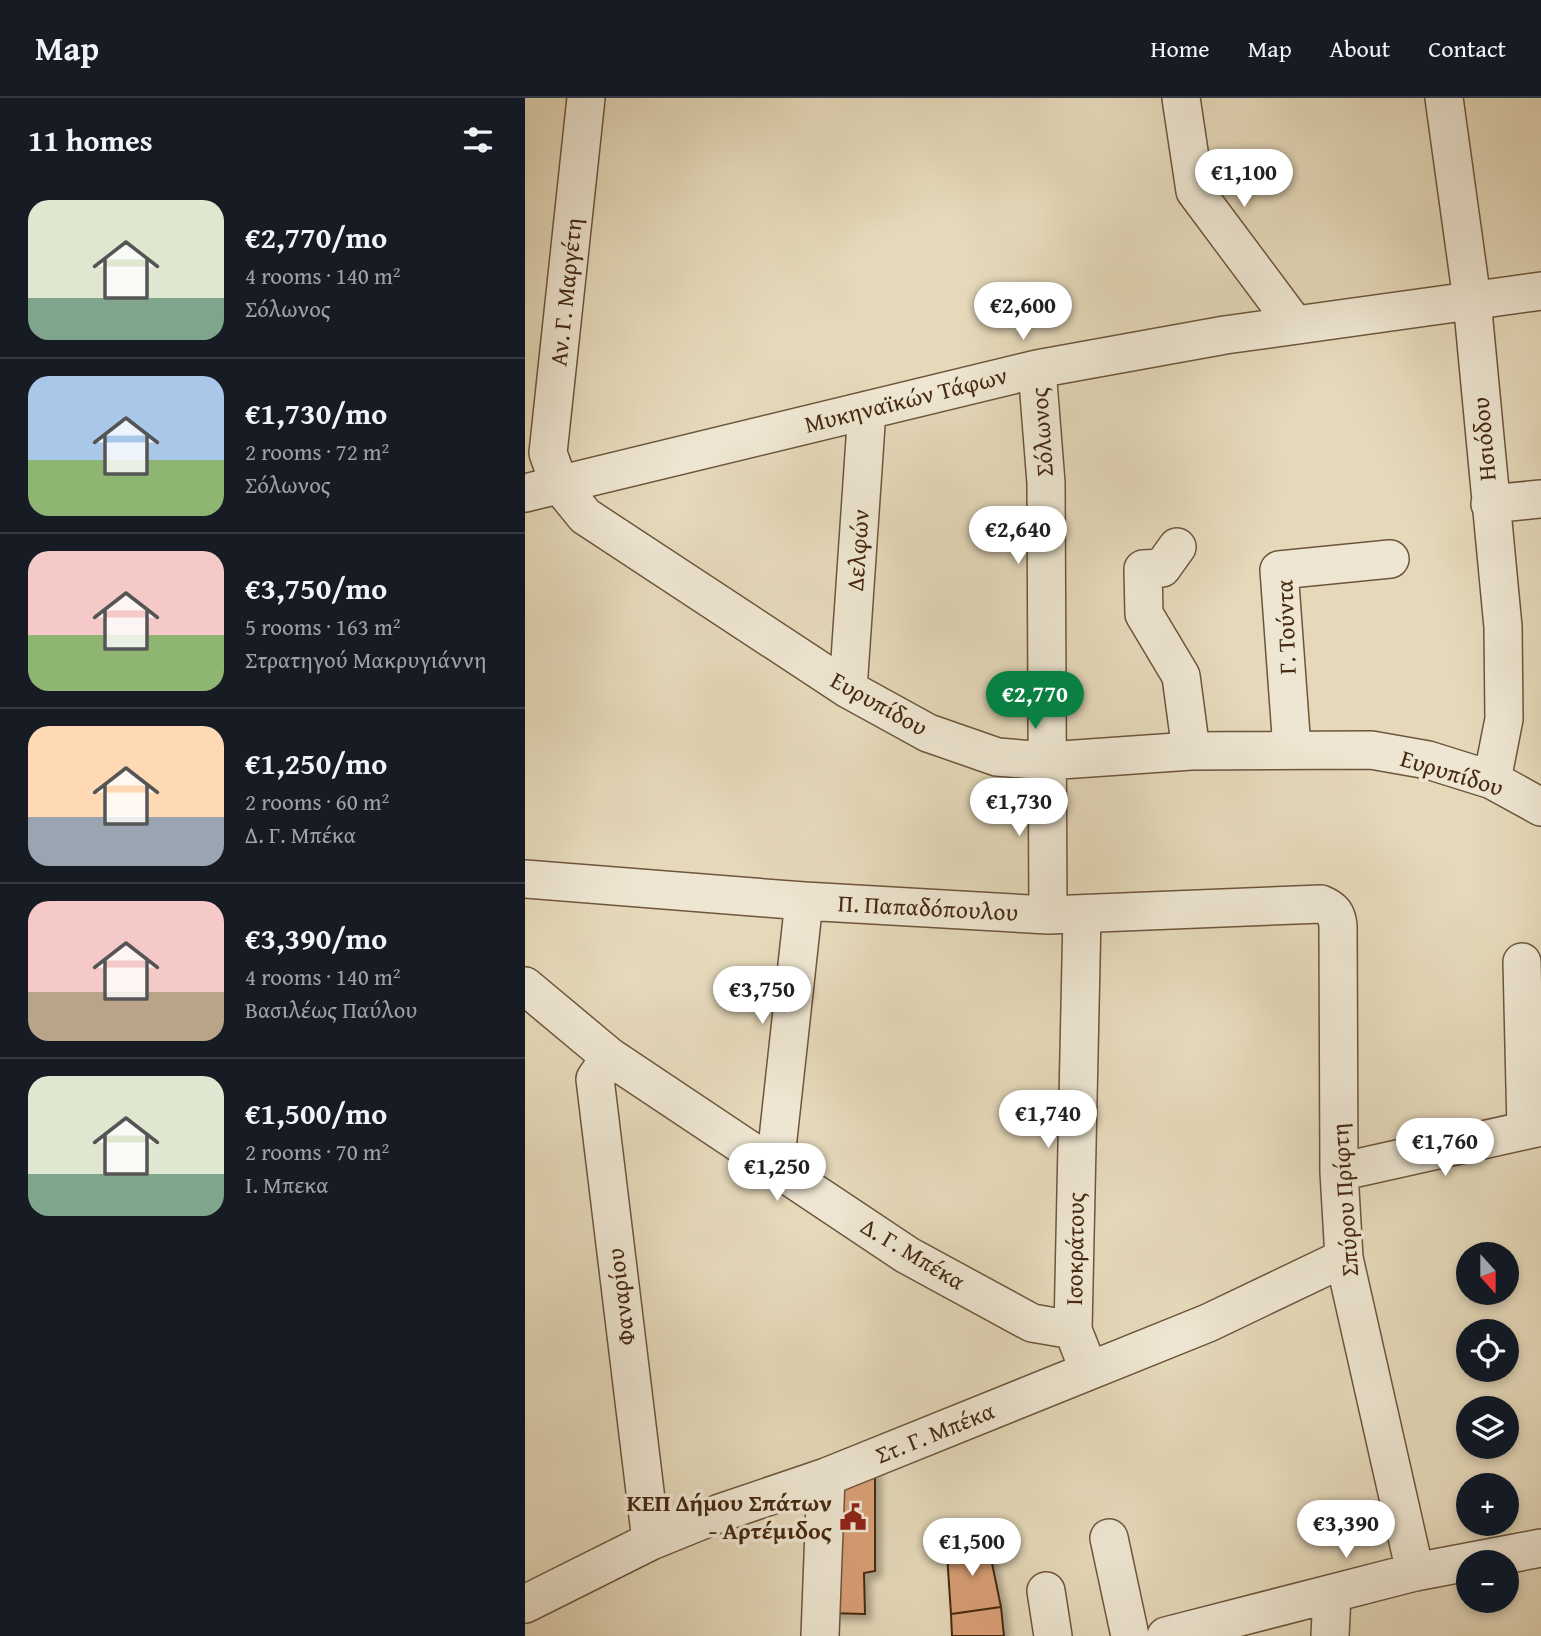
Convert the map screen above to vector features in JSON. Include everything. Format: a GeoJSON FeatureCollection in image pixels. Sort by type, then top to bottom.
{"type":"FeatureCollection","features":[{"type":"Feature","properties":{"kind":"street","name":"Αν. Γ. Μαργέτη"},"geometry":{"type":"LineString","coordinates":[[542,489],[586,98]]}},
{"type":"Feature","properties":{"kind":"street"},"geometry":{"type":"LineString","coordinates":[[1181,98],[1195,191],[1295,325]]}},
{"type":"Feature","properties":{"kind":"street","name":"Ησιόδου"},"geometry":{"type":"LineString","coordinates":[[1444,98],[1472,300],[1503,627],[1504,719],[1492,780]]}},
{"type":"Feature","properties":{"kind":"street","name":"Μυκηναϊκών Τάφων"},"geometry":{"type":"LineString","coordinates":[[542,489],[1037,369],[1295,325],[1541,291]]}},
{"type":"Feature","properties":{"kind":"street","name":"Σόλωνος"},"geometry":{"type":"LineString","coordinates":[[1037,369],[1046,483],[1047,761],[1065,915]]}},
{"type":"Feature","properties":{"kind":"street","name":"Δελφών"},"geometry":{"type":"LineString","coordinates":[[848,690],[867,410]]}},
{"type":"Feature","properties":{"kind":"street","name":"Ευρυπίδου"},"geometry":{"type":"LineString","coordinates":[[542,489],[848,690],[928,733],[997,757],[1047,761],[1191,751],[1371,750],[1428,760],[1492,780],[1541,807]]}},
{"type":"Feature","properties":{"kind":"street"},"geometry":{"type":"LineString","coordinates":[[1490,504],[1541,499]]}},
{"type":"Feature","properties":{"kind":"street"},"geometry":{"type":"LineString","coordinates":[[1177,547],[1163,568],[1143,569],[1145,614],[1181,676],[1191,751]]}},
{"type":"Feature","properties":{"kind":"street","name":"Γ. Τούντα"},"geometry":{"type":"LineString","coordinates":[[1292,749],[1279,570],[1390,559]]}},
{"type":"Feature","properties":{"kind":"street","name":"Π. Παπαδόπουλου"},"geometry":{"type":"LineString","coordinates":[[525,878],[804,901],[1065,915],[1321,904],[1331,908]]}},
{"type":"Feature","properties":{"kind":"street"},"geometry":{"type":"LineString","coordinates":[[771,1164],[777,1148],[804,901]]}},
{"type":"Feature","properties":{"kind":"street","name":"Σπύρου Πρίφτη"},"geometry":{"type":"LineString","coordinates":[[1331,908],[1337,916],[1338,926],[1339,1172],[1344,1258],[1415,1572]]}},
{"type":"Feature","properties":{"kind":"street","name":"Ισοκράτους"},"geometry":{"type":"LineString","coordinates":[[1065,915],[1073,1330],[1090,1371]]}},
{"type":"Feature","properties":{"kind":"street"},"geometry":{"type":"LineString","coordinates":[[1339,1172],[1533,1128],[1522,962]]}},
{"type":"Feature","properties":{"kind":"street","name":"Δ. Γ. Μπέκα"},"geometry":{"type":"LineString","coordinates":[[525,986],[610,1057],[907,1255],[1032,1323],[1073,1330]]}},
{"type":"Feature","properties":{"kind":"street","name":"Φαναρίου"},"geometry":{"type":"LineString","coordinates":[[610,1057],[595,1079],[650,1541]]}},
{"type":"Feature","properties":{"kind":"street","name":"Στ. Γ. Μπέκα"},"geometry":{"type":"LineString","coordinates":[[525,1604],[650,1541],[720,1513],[826,1477],[1090,1371],[1208,1322],[1344,1258]]}},
{"type":"Feature","properties":{"kind":"street"},"geometry":{"type":"LineString","coordinates":[[820,1636],[826,1477]]}},
{"type":"Feature","properties":{"kind":"street"},"geometry":{"type":"LineString","coordinates":[[1109,1538],[1130,1636]]}},
{"type":"Feature","properties":{"kind":"street"},"geometry":{"type":"LineString","coordinates":[[1166,1636],[1207,1631],[1415,1572],[1541,1548]]}},
{"type":"Feature","properties":{"kind":"street"},"geometry":{"type":"LineString","coordinates":[[1046,1591],[1053,1636]]}},
{"type":"Feature","properties":{"kind":"street"},"geometry":{"type":"LineString","coordinates":[[1330,1636],[1332,1594]]}},
{"type":"Feature","properties":{"kind":"building","name":"ΚΕΠ Δήμου Σπάτων - Αρτέμιδος"},"geometry":{"type":"Polygon","coordinates":[[[875,1468],[875,1571],[864,1573],[865,1614],[828,1613],[831,1482],[875,1468]]]}},
{"type":"Feature","properties":{"kind":"building"},"geometry":{"type":"Polygon","coordinates":[[[986,1534],[1001,1607],[951,1614],[947,1554],[986,1534]]]}},
{"type":"Feature","properties":{"kind":"building"},"geometry":{"type":"Polygon","coordinates":[[[1001,1607],[1004,1636],[952,1636],[951,1614],[1001,1607]]]}},
{"type":"Feature","properties":{"kind":"place","name":"ΚΕΠ Δήμου Σπάτων - Αρτέμιδος"},"geometry":{"type":"Point","coordinates":[853,1517]}}]}
